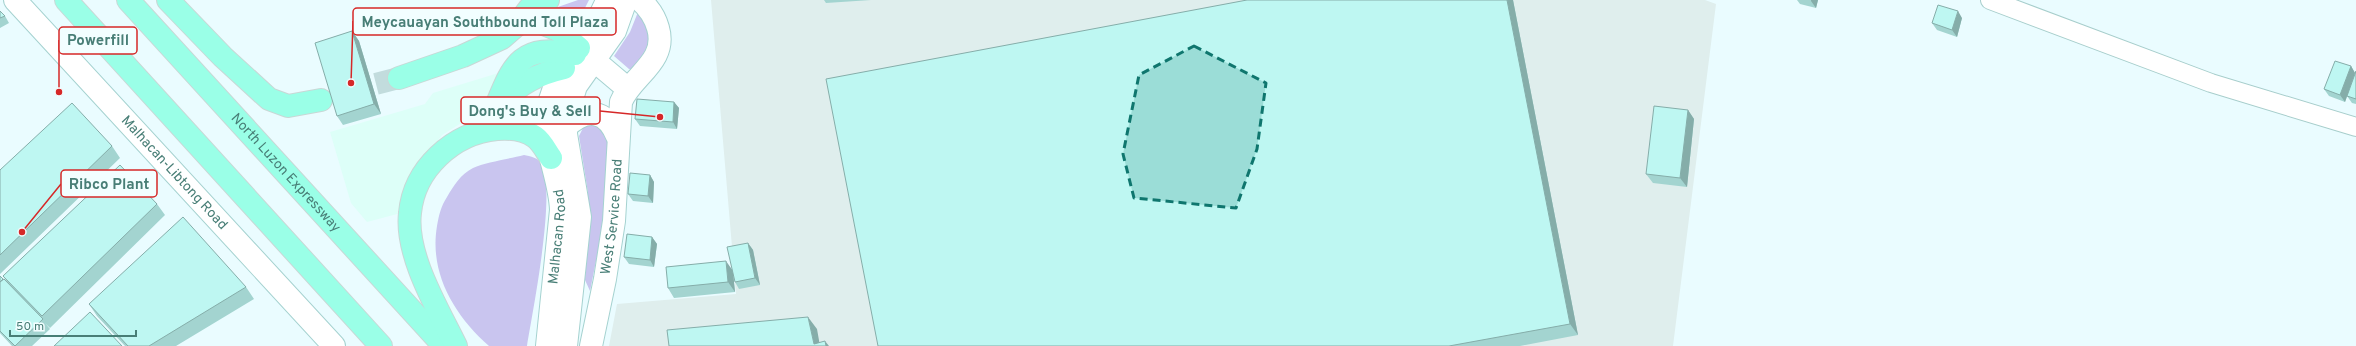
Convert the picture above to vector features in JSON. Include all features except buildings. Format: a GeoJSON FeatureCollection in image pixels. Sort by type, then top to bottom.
{"type":"FeatureCollection","features":[{"type":"Feature","properties":{"kind":"highway"},"geometry":{"type":"LineString","coordinates":[[66,0],[381,346]]}},
{"type":"Feature","properties":{"kind":"highway","name":"North Luzon Expressway"},"geometry":{"type":"LineString","coordinates":[[128,0],[444,346]]}},
{"type":"Feature","properties":{"kind":"highway"},"geometry":{"type":"LineString","coordinates":[[168,0],[232,66],[268,99],[288,106],[321,100]]}},
{"type":"Feature","properties":{"kind":"highway"},"geometry":{"type":"LineString","coordinates":[[398,78],[463,56],[502,38],[517,25],[529,9],[548,0]]}},
{"type":"Feature","properties":{"kind":"highway"},"geometry":{"type":"LineString","coordinates":[[517,25],[525,21],[550,26],[561,33],[578,58]]}},
{"type":"Feature","properties":{"kind":"highway"},"geometry":{"type":"LineString","coordinates":[[479,133],[494,111],[508,78],[516,65],[524,57],[553,49],[578,58]]}},
{"type":"Feature","properties":{"kind":"highway"},"geometry":{"type":"LineString","coordinates":[[456,346],[431,296],[418,262],[410,233],[410,213],[416,188],[430,165],[449,147],[479,133],[504,129],[527,133],[541,143],[551,158]]}},
{"type":"Feature","properties":{"kind":"main road","name":"Malhacan-Libtong Road"},"geometry":{"type":"LineString","coordinates":[[15,0],[334,346]]}},
{"type":"Feature","properties":{"kind":"main road","name":"Malhacan Road"},"geometry":{"type":"LineString","coordinates":[[547,346],[561,210],[560,190],[546,136],[547,113],[552,94],[578,58],[607,0]]}},
{"type":"Feature","properties":{"kind":"main road","name":"Malhacan Road"},"geometry":{"type":"LineString","coordinates":[[566,346],[580,217],[566,127],[567,111],[573,94],[578,58],[615,31],[626,0]]}},
{"type":"Feature","properties":{"kind":"main road"},"geometry":{"type":"LineString","coordinates":[[578,58],[628,88],[652,62],[660,42],[655,20],[640,0]]}},
{"type":"Feature","properties":{"kind":"main road","name":"West Service Road"},"geometry":{"type":"LineString","coordinates":[[591,346],[605,279],[613,229],[617,136],[621,102],[628,88]]}},
{"type":"Feature","properties":{"kind":"main road"},"geometry":{"type":"LineString","coordinates":[[566,127],[581,116],[597,114],[608,120],[617,136]]}},
{"type":"Feature","properties":{"kind":"street"},"geometry":{"type":"LineString","coordinates":[[1990,0],[2211,83],[2356,127]]}},
{"type":"Feature","properties":{"kind":"highlighted area"},"geometry":{"type":"Polygon","coordinates":[[[1194,46],[1266,83],[1257,149],[1236,208],[1134,198],[1123,154],[1139,75],[1194,46]]]}},
{"type":"Feature","properties":{"kind":"shaded area"},"geometry":{"type":"Polygon","coordinates":[[[578,0],[589,0],[580,18],[573,20],[555,8],[578,0]]]}},
{"type":"Feature","properties":{"kind":"shaded area"},"geometry":{"type":"Polygon","coordinates":[[[711,0],[1705,0],[1716,4],[1673,346],[609,346],[617,304],[736,294],[711,0]]]}},
{"type":"Feature","properties":{"kind":"shaded area"},"geometry":{"type":"Polygon","coordinates":[[[640,7],[653,33],[638,70],[629,69],[614,56],[630,32],[640,7]]]}},
{"type":"Feature","properties":{"kind":"shaded area"},"geometry":{"type":"Polygon","coordinates":[[[505,71],[499,86],[474,115],[442,135],[428,154],[401,213],[367,222],[351,203],[330,132],[425,104],[433,93],[505,71]]]}},
{"type":"Feature","properties":{"kind":"shaded area"},"geometry":{"type":"Polygon","coordinates":[[[600,124],[609,138],[603,226],[590,291],[585,280],[588,193],[579,136],[584,126],[600,124]]]}},
{"type":"Feature","properties":{"kind":"shaded area"},"geometry":{"type":"Polygon","coordinates":[[[524,155],[537,159],[541,162],[546,179],[545,225],[542,253],[527,346],[489,346],[465,321],[447,292],[437,260],[437,226],[440,211],[445,200],[455,184],[464,174],[478,166],[524,155]]]}},
{"type":"Feature","properties":{"kind":"tunnel"},"geometry":{"type":"LineString","coordinates":[[344,92],[399,78]]}},
{"type":"Feature","properties":{"kind":"place","name":"Meycauayan Southbound Toll Plaza"},"geometry":{"type":"Point","coordinates":[351,83]}},
{"type":"Feature","properties":{"kind":"place","name":"Powerfill"},"geometry":{"type":"Point","coordinates":[59,92]}},
{"type":"Feature","properties":{"kind":"place","name":"Dong's Buy & Sell"},"geometry":{"type":"Point","coordinates":[660,117]}},
{"type":"Feature","properties":{"kind":"place","name":"Ribco Plant"},"geometry":{"type":"Point","coordinates":[22,232]}}]}
